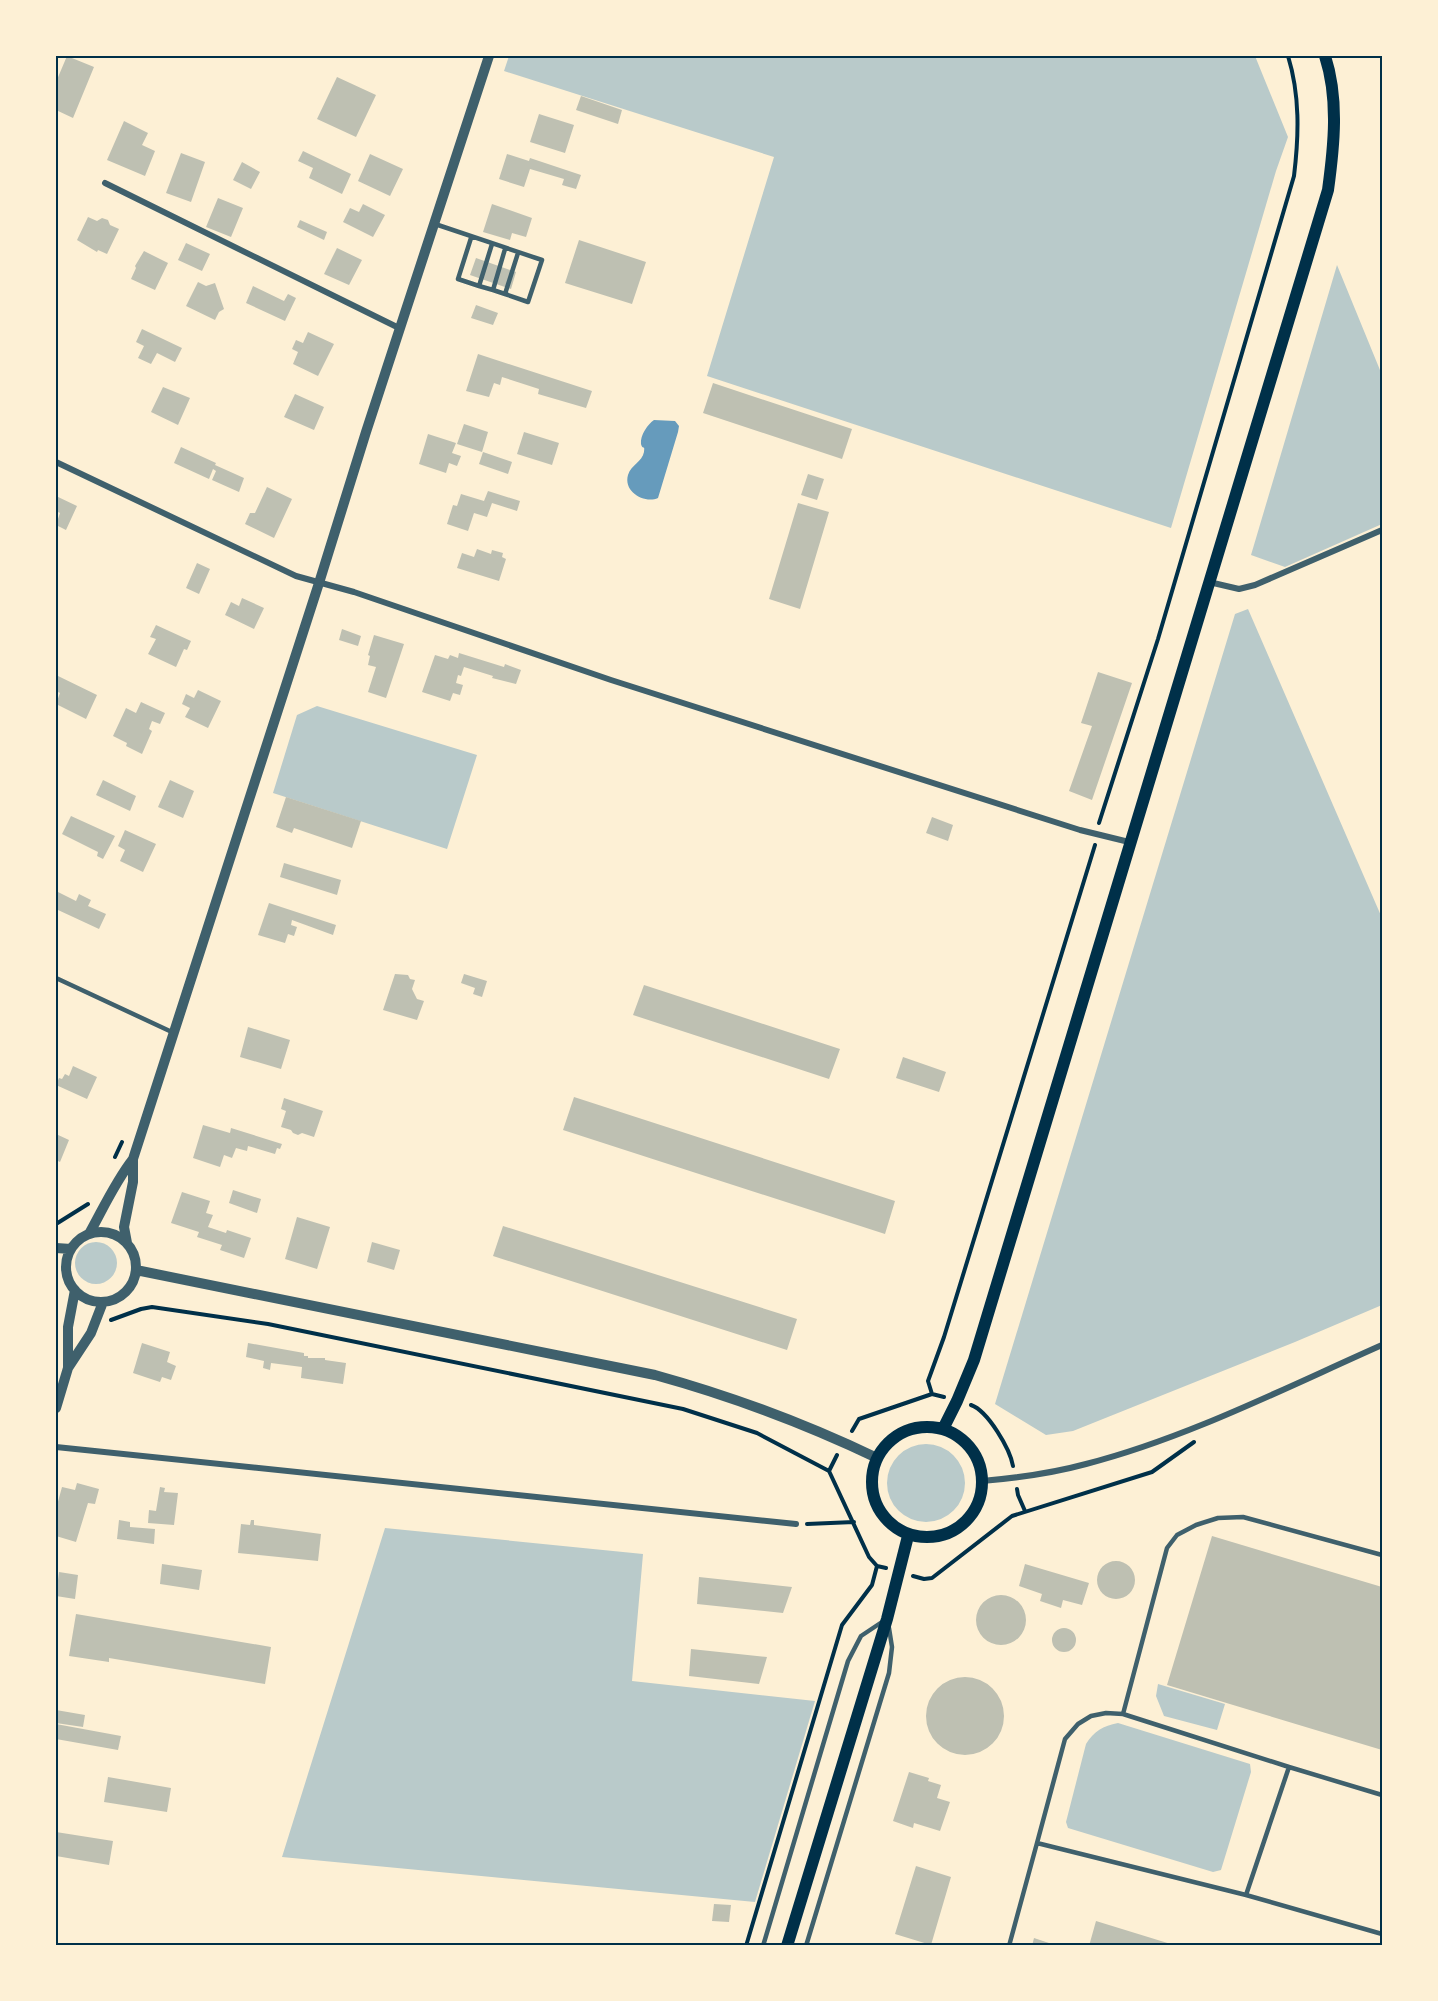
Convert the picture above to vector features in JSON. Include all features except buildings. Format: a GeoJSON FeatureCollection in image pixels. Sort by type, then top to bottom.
{"type":"FeatureCollection","features":[{"type":"Feature","properties":{"kind":"main road"},"geometry":{"type":"LineString","coordinates":[[943,1429],[974,1360],[1328,190],[1334,112],[1325,56]]}},
{"type":"Feature","properties":{"kind":"main road"},"geometry":{"type":"LineString","coordinates":[[919,1428],[943,1429],[954,1434],[968,1446],[978,1461],[982,1481],[980,1498],[971,1515],[957,1528],[940,1536],[908,1536],[888,1522],[878,1509],[872,1492],[872,1475],[877,1458],[887,1443],[902,1433],[919,1428]]}},
{"type":"Feature","properties":{"kind":"main road"},"geometry":{"type":"LineString","coordinates":[[787,1946],[887,1619],[908,1536]]}},
{"type":"Feature","properties":{"kind":"street"},"geometry":{"type":"LineString","coordinates":[[56,1274],[81,1297],[90,1301],[103,1302],[117,1299],[124,1293],[130,1286],[136,1270],[135,1259],[127,1243],[124,1227],[133,1182],[133,1159],[489,56]]}},
{"type":"Feature","properties":{"kind":"street"},"geometry":{"type":"LineString","coordinates":[[105,183],[401,329]]}},
{"type":"Feature","properties":{"kind":"street"},"geometry":{"type":"LineString","coordinates":[[56,462],[296,576],[354,592],[611,680],[1098,835],[1129,842]]}},
{"type":"Feature","properties":{"kind":"street"},"geometry":{"type":"LineString","coordinates":[[1208,582],[1239,589],[1255,585],[1383,530]]}},
{"type":"Feature","properties":{"kind":"street"},"geometry":{"type":"LineString","coordinates":[[89,1234],[109,1200],[119,1176],[133,1159]]}},
{"type":"Feature","properties":{"kind":"street"},"geometry":{"type":"LineString","coordinates":[[68,1368],[68,1327],[72,1287],[66,1272],[66,1260],[71,1249],[78,1240],[89,1234],[109,1233],[127,1243]]}},
{"type":"Feature","properties":{"kind":"street"},"geometry":{"type":"LineString","coordinates":[[56,1248],[71,1249]]}},
{"type":"Feature","properties":{"kind":"street"},"geometry":{"type":"LineString","coordinates":[[136,1270],[655,1375],[720,1393],[844,1442],[877,1458]]}},
{"type":"Feature","properties":{"kind":"street"},"geometry":{"type":"LineString","coordinates":[[56,1408],[68,1368],[91,1333],[103,1302]]}},
{"type":"Feature","properties":{"kind":"street"},"geometry":{"type":"LineString","coordinates":[[982,1481],[1085,1464],[1148,1445],[1202,1424],[1383,1345]]}},
{"type":"Feature","properties":{"kind":"street"},"geometry":{"type":"LineString","coordinates":[[56,1447],[796,1524]]}},
{"type":"Feature","properties":{"kind":"lane"},"geometry":{"type":"LineString","coordinates":[[435,224],[542,260],[528,302],[458,279],[471,238]]}},
{"type":"Feature","properties":{"kind":"lane"},"geometry":{"type":"LineString","coordinates":[[479,286],[492,244]]}},
{"type":"Feature","properties":{"kind":"lane"},"geometry":{"type":"LineString","coordinates":[[493,290],[506,249]]}},
{"type":"Feature","properties":{"kind":"lane"},"geometry":{"type":"LineString","coordinates":[[505,294],[518,253]]}},
{"type":"Feature","properties":{"kind":"lane"},"geometry":{"type":"LineString","coordinates":[[56,978],[174,1033]]}},
{"type":"Feature","properties":{"kind":"lane"},"geometry":{"type":"LineString","coordinates":[[1124,1713],[1167,1548],[1178,1535],[1196,1525],[1218,1518],[1243,1517],[1383,1555]]}},
{"type":"Feature","properties":{"kind":"lane"},"geometry":{"type":"LineString","coordinates":[[763,1946],[848,1661],[861,1636],[887,1619],[892,1647],[889,1673],[806,1946]]}},
{"type":"Feature","properties":{"kind":"lane"},"geometry":{"type":"LineString","coordinates":[[1009,1946],[1065,1739],[1078,1725],[1091,1716],[1124,1713],[1383,1795]]}},
{"type":"Feature","properties":{"kind":"lane"},"geometry":{"type":"LineString","coordinates":[[1246,1895],[1289,1767]]}},
{"type":"Feature","properties":{"kind":"lane"},"geometry":{"type":"LineString","coordinates":[[1037,1843],[1246,1895],[1383,1934]]}},
{"type":"Feature","properties":{"kind":"path"},"geometry":{"type":"LineString","coordinates":[[859,1419],[932,1394],[928,1381],[944,1337],[1098,835],[1099,821],[1158,639],[1294,176],[1298,124],[1296,96],[1288,56]]}},
{"type":"Feature","properties":{"kind":"path"},"geometry":{"type":"LineString","coordinates":[[111,1165],[125,1134]]}},
{"type":"Feature","properties":{"kind":"path"},"geometry":{"type":"LineString","coordinates":[[56,1224],[93,1201]]}},
{"type":"Feature","properties":{"kind":"path"},"geometry":{"type":"LineString","coordinates":[[109,1321],[152,1307],[268,1324],[683,1409],[757,1433],[829,1471],[869,1557],[877,1566],[872,1585],[842,1625],[746,1946]]}},
{"type":"Feature","properties":{"kind":"path"},"geometry":{"type":"LineString","coordinates":[[976,1407],[991,1423],[1008,1449],[1012,1460]]}},
{"type":"Feature","properties":{"kind":"path"},"geometry":{"type":"LineString","coordinates":[[924,1579],[932,1578],[1012,1516],[1152,1472],[1200,1438],[1202,1424]]}},
{"type":"Feature","properties":{"kind":"path"},"geometry":{"type":"LineString","coordinates":[[1018,1496],[1025,1511]]}},
{"type":"Feature","properties":{"kind":"path"},"geometry":{"type":"LineString","coordinates":[[796,1524],[854,1522]]}},
{"type":"Feature","properties":{"kind":"shaded area"},"geometry":{"type":"Polygon","coordinates":[[[509,56],[1255,56],[1288,137],[1171,528],[707,376],[774,157],[504,71],[509,56]]]}},
{"type":"Feature","properties":{"kind":"shaded area"},"geometry":{"type":"Polygon","coordinates":[[[1337,265],[1382,375],[1382,524],[1285,567],[1251,555],[1337,265]]]}},
{"type":"Feature","properties":{"kind":"shaded area"},"geometry":{"type":"Polygon","coordinates":[[[1248,609],[1382,918],[1382,1305],[1073,1431],[1046,1435],[995,1404],[1235,614],[1248,609]]]}},
{"type":"Feature","properties":{"kind":"shaded area"},"geometry":{"type":"Polygon","coordinates":[[[317,706],[477,755],[447,849],[273,793],[297,715],[317,706]]]}},
{"type":"Feature","properties":{"kind":"shaded area"},"geometry":{"type":"Polygon","coordinates":[[[96,1242],[111,1248],[117,1263],[111,1278],[96,1284],[81,1278],[75,1263],[81,1248],[96,1242]]]}},
{"type":"Feature","properties":{"kind":"shaded area"},"geometry":{"type":"Polygon","coordinates":[[[926,1444],[941,1447],[954,1455],[962,1468],[965,1483],[962,1498],[954,1511],[941,1519],[926,1522],[911,1519],[898,1511],[890,1498],[887,1483],[890,1468],[898,1455],[911,1447],[926,1444]]]}},
{"type":"Feature","properties":{"kind":"shaded area"},"geometry":{"type":"Polygon","coordinates":[[[385,1528],[643,1554],[632,1681],[815,1701],[755,1902],[282,1857],[385,1528]]]}},
{"type":"Feature","properties":{"kind":"shaded area"},"geometry":{"type":"Polygon","coordinates":[[[1158,1684],[1225,1704],[1217,1730],[1164,1716],[1156,1696],[1158,1684]]]}},
{"type":"Feature","properties":{"kind":"shaded area"},"geometry":{"type":"Polygon","coordinates":[[[1118,1723],[1250,1764],[1251,1772],[1221,1870],[1213,1872],[1068,1828],[1066,1822],[1086,1744],[1099,1730],[1118,1723]]]}},
{"type":"Feature","properties":{"kind":"water"},"geometry":{"type":"Polygon","coordinates":[[[654,420],[675,421],[679,426],[658,498],[647,499],[636,495],[627,481],[629,472],[643,455],[644,448],[641,441],[643,434],[654,420]]]}}]}
